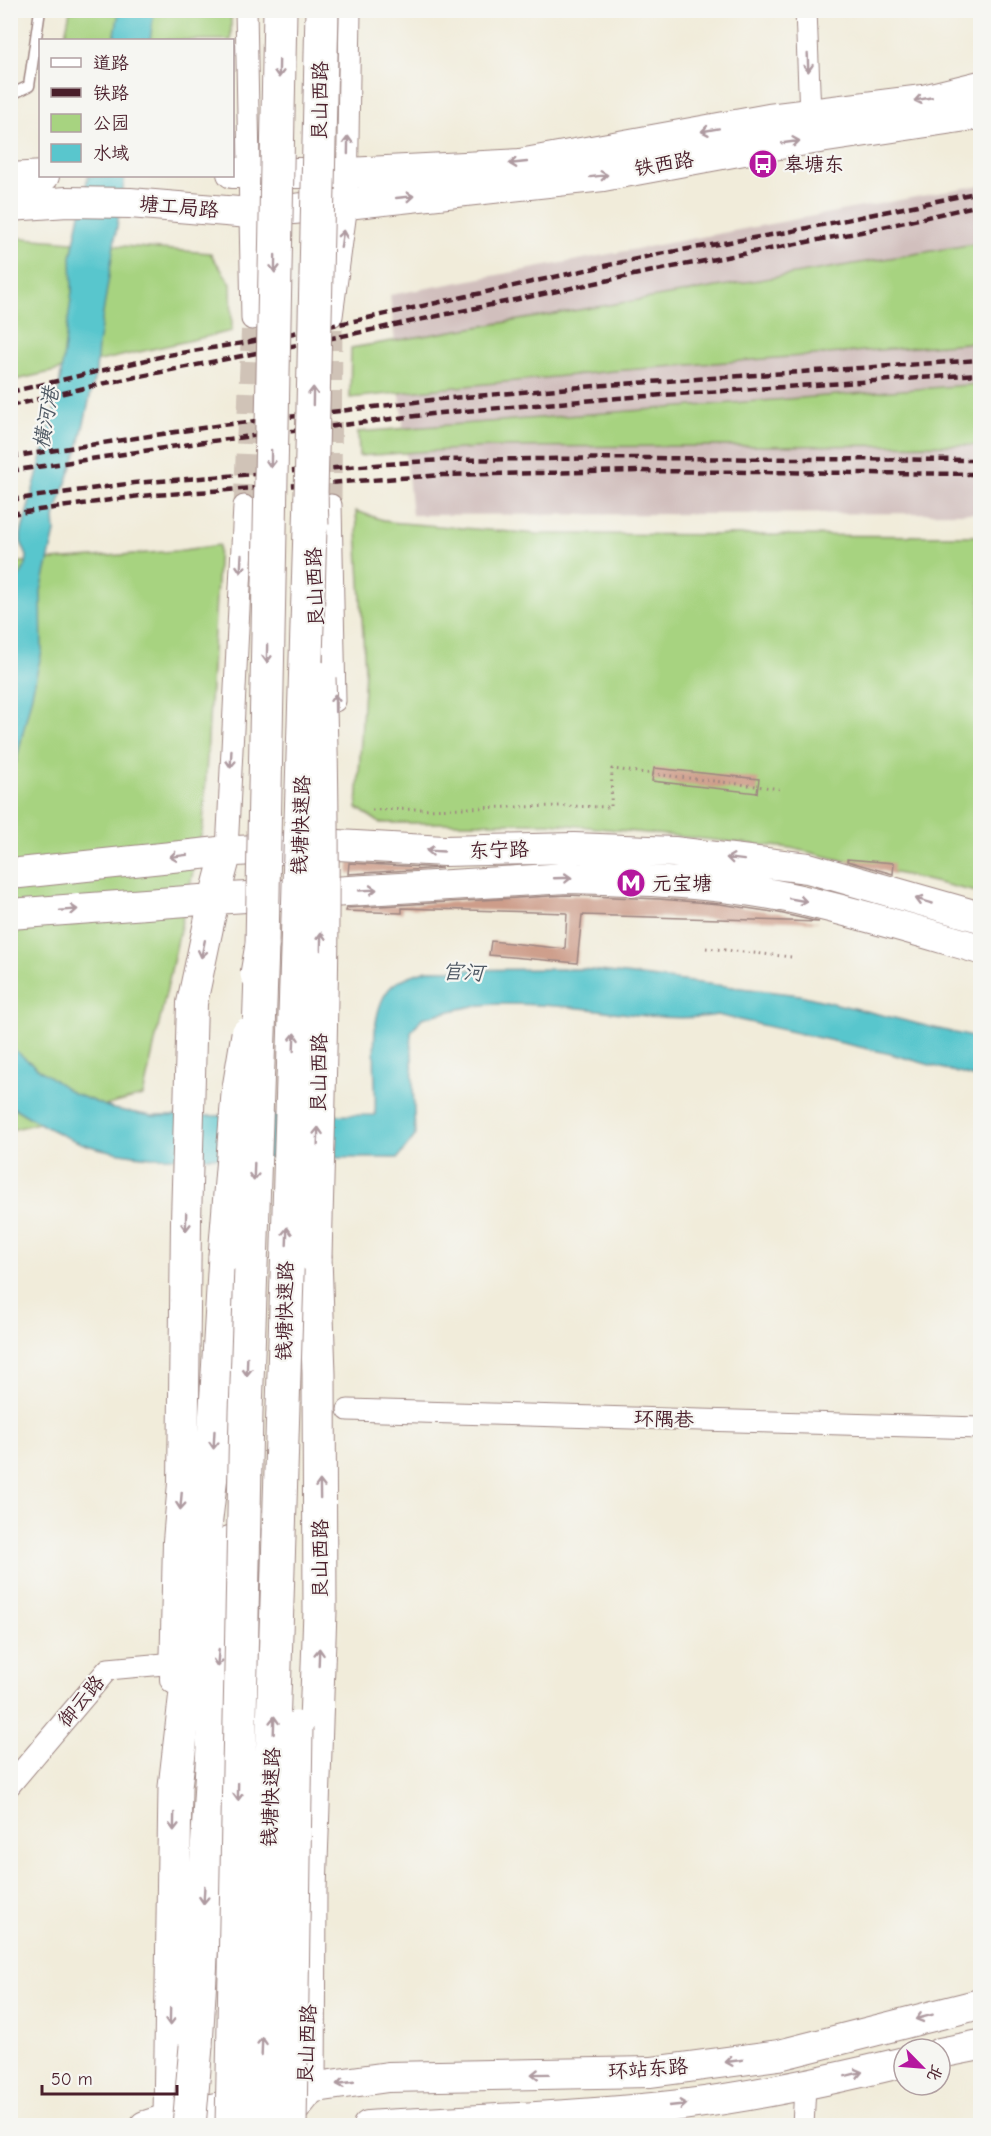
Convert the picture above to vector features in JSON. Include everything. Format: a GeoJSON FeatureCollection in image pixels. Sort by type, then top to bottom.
{"type":"FeatureCollection","features":[{"type":"Feature","properties":{"kind":"main road"},"geometry":{"type":"LineString","coordinates":[[175,1787],[213,1458],[225,1256],[238,1094],[262,945],[280,10]]}},
{"type":"Feature","properties":{"kind":"main road","name":"艮山西路"},"geometry":{"type":"LineString","coordinates":[[279,2126],[309,2088],[310,1889],[320,1611],[319,1374],[315,1257],[320,1080],[322,773],[322,10]]}},
{"type":"Feature","properties":{"kind":"main road","name":"铁西路"},"geometry":{"type":"LineString","coordinates":[[348,173],[520,164],[769,119],[923,100],[981,86]]}},
{"type":"Feature","properties":{"kind":"main road","name":"铁西路"},"geometry":{"type":"LineString","coordinates":[[347,204],[603,176],[760,147],[981,114]]}},
{"type":"Feature","properties":{"kind":"main road"},"geometry":{"type":"LineString","coordinates":[[240,173],[348,173]]}},
{"type":"Feature","properties":{"kind":"main road"},"geometry":{"type":"LineString","coordinates":[[10,178],[39,176]]}},
{"type":"Feature","properties":{"kind":"main road","name":"塘工局路"},"geometry":{"type":"LineString","coordinates":[[10,206],[67,202],[130,203],[250,213],[347,204]]}},
{"type":"Feature","properties":{"kind":"main road","name":"钱塘快速路"},"geometry":{"type":"LineString","coordinates":[[261,2126],[286,1287],[321,501]]}},
{"type":"Feature","properties":{"kind":"main road"},"geometry":{"type":"LineString","coordinates":[[337,892],[338,845]]}},
{"type":"Feature","properties":{"kind":"main road","name":"东宁路"},"geometry":{"type":"LineString","coordinates":[[10,874],[227,851],[338,845],[444,851],[574,848],[685,853],[808,868],[981,917]]}},
{"type":"Feature","properties":{"kind":"main road"},"geometry":{"type":"LineString","coordinates":[[170,2124],[178,1541],[183,1483],[192,1003],[214,899],[227,851]]}},
{"type":"Feature","properties":{"kind":"main road","name":"东宁路"},"geometry":{"type":"LineString","coordinates":[[10,914],[214,899],[567,878],[652,881],[739,889],[812,902],[981,949]]}},
{"type":"Feature","properties":{"kind":"main road","name":"钱塘快速路"},"geometry":{"type":"LineString","coordinates":[[232,2126],[246,1412],[262,945]]}},
{"type":"Feature","properties":{"kind":"main road"},"geometry":{"type":"LineString","coordinates":[[286,1287],[297,1564],[290,2126]]}},
{"type":"Feature","properties":{"kind":"main road"},"geometry":{"type":"LineString","coordinates":[[170,2124],[196,2046],[218,1660],[246,1412]]}},
{"type":"Feature","properties":{"kind":"main road","name":"环站东路"},"geometry":{"type":"LineString","coordinates":[[170,2124],[309,2088],[388,2077],[651,2072],[779,2055],[981,2004]]}},
{"type":"Feature","properties":{"kind":"main road"},"geometry":{"type":"LineString","coordinates":[[952,2051],[981,2045]]}},
{"type":"Feature","properties":{"kind":"main road","name":"环站东路"},"geometry":{"type":"LineString","coordinates":[[368,2126],[564,2115],[682,2105],[805,2086],[892,2065]]}},
{"type":"Feature","properties":{"kind":"street"},"geometry":{"type":"LineString","coordinates":[[246,10],[240,173],[250,213],[252,319]]}},
{"type":"Feature","properties":{"kind":"street","name":"艮山西路"},"geometry":{"type":"LineString","coordinates":[[332,316],[347,204],[350,10]]}},
{"type":"Feature","properties":{"kind":"street"},"geometry":{"type":"LineString","coordinates":[[806,10],[810,115]]}},
{"type":"Feature","properties":{"kind":"street","name":"艮山西路"},"geometry":{"type":"LineString","coordinates":[[321,501],[338,845]]}},
{"type":"Feature","properties":{"kind":"street"},"geometry":{"type":"LineString","coordinates":[[227,851],[244,506]]}},
{"type":"Feature","properties":{"kind":"street","name":"环隅巷"},"geometry":{"type":"LineString","coordinates":[[348,1410],[981,1428]]}},
{"type":"Feature","properties":{"kind":"street","name":"御云路"},"geometry":{"type":"LineString","coordinates":[[10,1785],[108,1669],[176,1663]]}},
{"type":"Feature","properties":{"kind":"street"},"geometry":{"type":"LineString","coordinates":[[803,2126],[805,2086]]}},
{"type":"Feature","properties":{"kind":"lane"},"geometry":{"type":"LineString","coordinates":[[10,95],[29,86],[40,10]]}},
{"type":"Feature","properties":{"kind":"path"},"geometry":{"type":"LineString","coordinates":[[372,810],[611,807],[612,769],[781,789]]}},
{"type":"Feature","properties":{"kind":"path"},"geometry":{"type":"LineString","coordinates":[[706,948],[792,957]]}},
{"type":"Feature","properties":{"kind":"shaded area"},"geometry":{"type":"Polygon","coordinates":[[[980,185],[980,513],[412,515],[390,295],[980,185]]]}},
{"type":"Feature","properties":{"kind":"green space"},"geometry":{"type":"Polygon","coordinates":[[[70,11],[231,11],[231,39],[64,39],[70,11]]]}},
{"type":"Feature","properties":{"kind":"green space"},"geometry":{"type":"Polygon","coordinates":[[[10,237],[210,253],[231,284],[232,331],[11,381],[10,237]]]}},
{"type":"Feature","properties":{"kind":"green space"},"geometry":{"type":"Polygon","coordinates":[[[980,243],[980,342],[613,371],[350,398],[351,348],[980,243]]]}},
{"type":"Feature","properties":{"kind":"green space"},"geometry":{"type":"Polygon","coordinates":[[[980,384],[980,445],[491,447],[359,456],[358,432],[980,384]]]}},
{"type":"Feature","properties":{"kind":"green space"},"geometry":{"type":"Polygon","coordinates":[[[356,511],[389,522],[537,534],[980,536],[980,893],[791,848],[550,823],[380,823],[357,808],[365,670],[356,511]]]}},
{"type":"Feature","properties":{"kind":"green space"},"geometry":{"type":"Polygon","coordinates":[[[219,545],[203,827],[143,1096],[11,1130],[11,563],[176,551],[219,545]]]}},
{"type":"Feature","properties":{"kind":"water"},"geometry":{"type":"Polygon","coordinates":[[[119,11],[154,11],[150,39],[114,39],[119,11]]]}},
{"type":"Feature","properties":{"kind":"water"},"geometry":{"type":"Polygon","coordinates":[[[88,177],[125,177],[98,345],[96,371],[78,449],[54,517],[55,532],[41,591],[42,651],[16,763],[11,771],[11,592],[26,565],[27,556],[21,542],[21,534],[60,382],[72,291],[71,257],[88,177]]]}},
{"type":"Feature","properties":{"kind":"water","name":"官河"},"geometry":{"type":"Polygon","coordinates":[[[583,969],[800,995],[980,1039],[980,1079],[891,1054],[717,1015],[685,1018],[557,1006],[493,1004],[462,1008],[422,1018],[411,1032],[415,1136],[398,1158],[151,1157],[136,1155],[80,1143],[49,1129],[11,1106],[10,1046],[73,1093],[113,1109],[152,1116],[375,1115],[375,1028],[384,996],[397,982],[427,970],[583,969]]]}},
{"type":"Feature","properties":{"kind":"building"},"geometry":{"type":"Polygon","coordinates":[[[654,768],[759,779],[757,793],[652,781],[654,768]]]}},
{"type":"Feature","properties":{"kind":"building"},"geometry":{"type":"Polygon","coordinates":[[[847,859],[894,863],[893,874],[847,861],[847,859]]]}},
{"type":"Feature","properties":{"kind":"building"},"geometry":{"type":"Polygon","coordinates":[[[349,863],[442,868],[348,874],[349,863]]]}},
{"type":"Feature","properties":{"kind":"building"},"geometry":{"type":"Polygon","coordinates":[[[567,895],[720,904],[819,922],[582,915],[577,963],[489,955],[491,941],[565,949],[567,913],[402,908],[402,913],[346,911],[347,908],[567,895]]]}},
{"type":"Feature","properties":{"kind":"tunnel"},"geometry":{"type":"LineString","coordinates":[[331,505],[332,316]]}},
{"type":"Feature","properties":{"kind":"tunnel"},"geometry":{"type":"LineString","coordinates":[[244,506],[252,319]]}},
{"type":"Feature","properties":{"kind":"railway"},"geometry":{"type":"LineString","coordinates":[[10,392],[168,355],[354,321],[659,254],[788,232],[980,192]]}},
{"type":"Feature","properties":{"kind":"railway"},"geometry":{"type":"LineString","coordinates":[[10,406],[101,384],[667,268],[861,232],[980,205]]}},
{"type":"Feature","properties":{"kind":"railway"},"geometry":{"type":"LineString","coordinates":[[10,457],[222,425],[440,399],[606,385],[980,360]]}},
{"type":"Feature","properties":{"kind":"railway"},"geometry":{"type":"LineString","coordinates":[[10,471],[204,442],[440,413],[618,398],[980,374]]}},
{"type":"Feature","properties":{"kind":"railway"},"geometry":{"type":"LineString","coordinates":[[10,500],[134,483],[441,460],[637,458],[980,460]]}},
{"type":"Feature","properties":{"kind":"railway"},"geometry":{"type":"LineString","coordinates":[[10,514],[140,496],[443,475],[637,471],[980,474]]}},
{"type":"Feature","properties":{"kind":"place","name":"皋塘东"},"geometry":{"type":"Point","coordinates":[763,164]}},
{"type":"Feature","properties":{"kind":"place","name":"元宝塘"},"geometry":{"type":"Point","coordinates":[631,883]}},
{"type":"Feature","properties":{"kind":"water label","name":"横河港"},"geometry":{"type":"Point","coordinates":[46,418]}}]}
